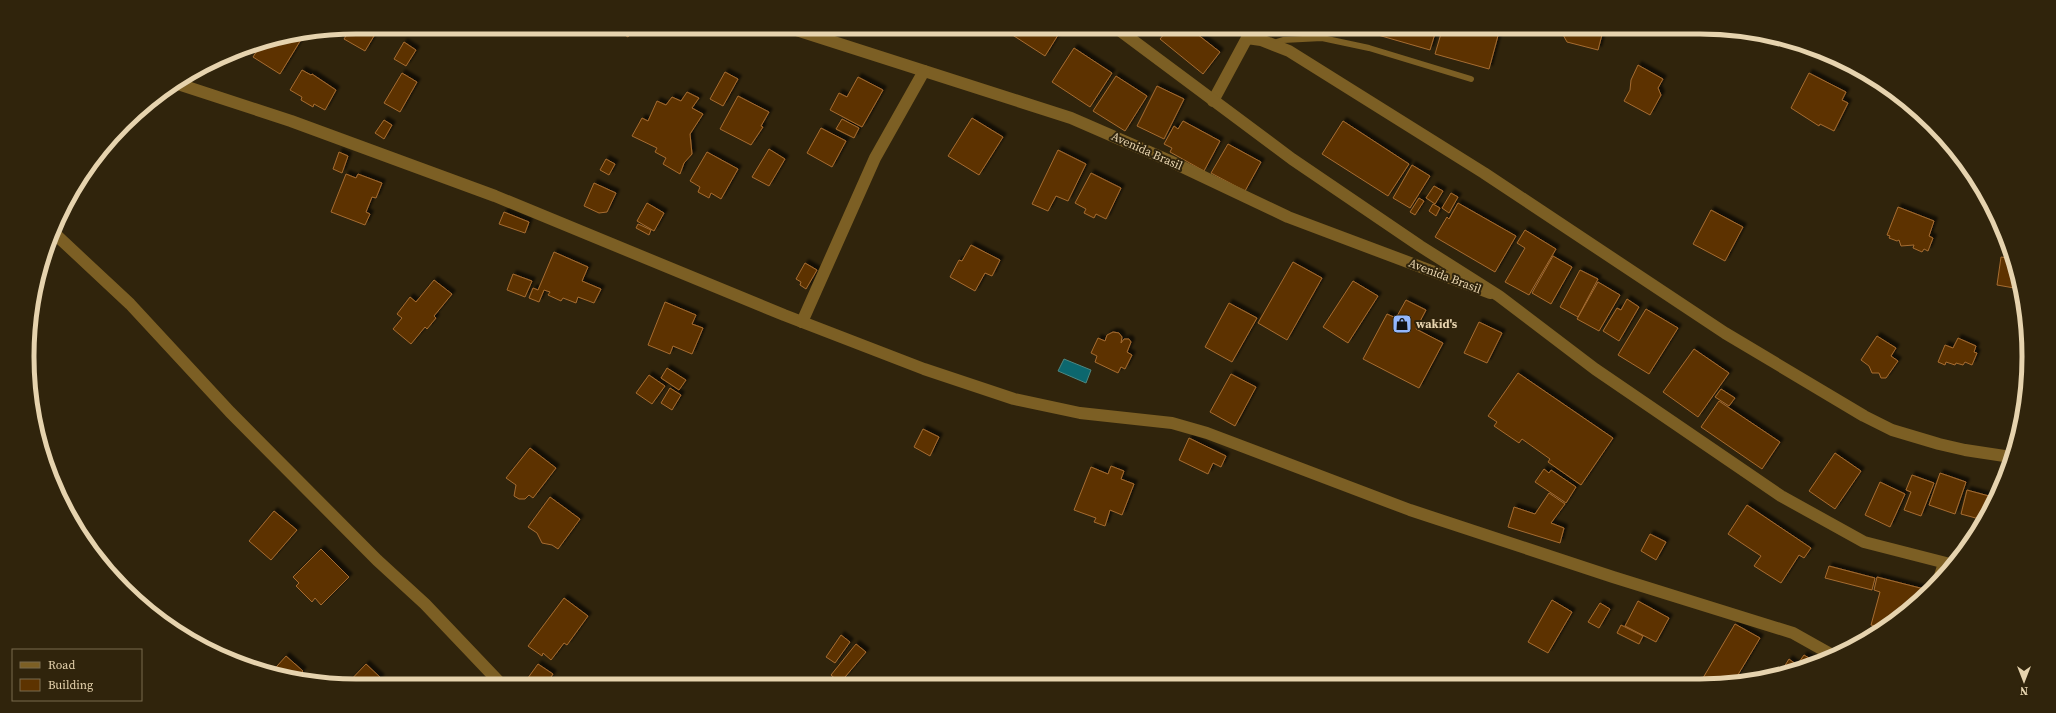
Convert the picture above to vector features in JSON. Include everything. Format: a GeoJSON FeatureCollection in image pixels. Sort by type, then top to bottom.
{"type":"FeatureCollection","features":[{"type":"Feature","properties":{"kind":"street","name":"Avenida Brasil"},"geometry":{"type":"LineString","coordinates":[[809,34],[1071,118],[1170,161],[1288,217],[1499,296]]}},
{"type":"Feature","properties":{"kind":"street"},"geometry":{"type":"LineString","coordinates":[[1125,34],[1213,101],[1359,205],[1499,296],[1595,369],[1781,496],[1864,542],[1946,564]]}},
{"type":"Feature","properties":{"kind":"street"},"geometry":{"type":"LineString","coordinates":[[1213,101],[1249,34]]}},
{"type":"Feature","properties":{"kind":"street"},"geometry":{"type":"LineString","coordinates":[[1252,34],[1271,44],[1290,51],[1484,173],[1725,333],[1864,416],[1892,430],[1938,444],[2006,456]]}},
{"type":"Feature","properties":{"kind":"street"},"geometry":{"type":"LineString","coordinates":[[802,322],[875,158],[924,71]]}},
{"type":"Feature","properties":{"kind":"street"},"geometry":{"type":"LineString","coordinates":[[182,85],[291,121],[495,196],[802,322],[924,369],[1014,399],[1080,413],[1172,423],[1207,433],[1410,510],[1613,577],[1746,617],[1793,633],[1827,652]]}},
{"type":"Feature","properties":{"kind":"street"},"geometry":{"type":"LineString","coordinates":[[58,236],[130,304],[230,412],[377,560],[425,604],[496,679]]}},
{"type":"Feature","properties":{"kind":"lane"},"geometry":{"type":"LineString","coordinates":[[1271,44],[1283,40],[1322,38],[1369,48],[1471,79]]}},
{"type":"Feature","properties":{"kind":"water"},"geometry":{"type":"Polygon","coordinates":[[[1064,359],[1091,370],[1086,383],[1058,371],[1064,359]]]}},
{"type":"Feature","properties":{"kind":"building"},"geometry":{"type":"Polygon","coordinates":[[[347,34],[375,34],[365,51],[344,39],[347,34]]]}},
{"type":"Feature","properties":{"kind":"building"},"geometry":{"type":"Polygon","coordinates":[[[623,34],[630,34],[628,37],[623,34]]]}},
{"type":"Feature","properties":{"kind":"building"},"geometry":{"type":"Polygon","coordinates":[[[1011,34],[1059,34],[1045,56],[1011,34]]]}},
{"type":"Feature","properties":{"kind":"building"},"geometry":{"type":"Polygon","coordinates":[[[1164,34],[1197,34],[1220,52],[1203,74],[1160,39],[1164,34]]]}},
{"type":"Feature","properties":{"kind":"building"},"geometry":{"type":"Polygon","coordinates":[[[1374,34],[1435,34],[1430,50],[1374,34]]]}},
{"type":"Feature","properties":{"kind":"building"},"geometry":{"type":"Polygon","coordinates":[[[1441,34],[1498,34],[1489,69],[1435,54],[1441,34]]]}},
{"type":"Feature","properties":{"kind":"building"},"geometry":{"type":"Polygon","coordinates":[[[1563,34],[1602,34],[1598,50],[1567,42],[1563,34]]]}},
{"type":"Feature","properties":{"kind":"building"},"geometry":{"type":"Polygon","coordinates":[[[301,39],[280,74],[253,57],[258,50],[301,39]]]}},
{"type":"Feature","properties":{"kind":"building"},"geometry":{"type":"Polygon","coordinates":[[[404,42],[416,50],[406,66],[394,59],[404,42]]]}},
{"type":"Feature","properties":{"kind":"building"},"geometry":{"type":"Polygon","coordinates":[[[1074,48],[1112,73],[1090,107],[1052,82],[1074,48]]]}},
{"type":"Feature","properties":{"kind":"building"},"geometry":{"type":"Polygon","coordinates":[[[1638,65],[1663,79],[1658,88],[1661,95],[1650,115],[1624,101],[1630,90],[1631,80],[1638,65]]]}},
{"type":"Feature","properties":{"kind":"building"},"geometry":{"type":"Polygon","coordinates":[[[302,70],[311,75],[312,74],[336,90],[325,110],[314,104],[313,107],[301,100],[302,97],[290,90],[302,70]]]}},
{"type":"Feature","properties":{"kind":"building"},"geometry":{"type":"Polygon","coordinates":[[[725,72],[738,79],[723,106],[710,99],[725,72]]]}},
{"type":"Feature","properties":{"kind":"building"},"geometry":{"type":"Polygon","coordinates":[[[402,73],[417,82],[400,112],[384,103],[402,73]]]}},
{"type":"Feature","properties":{"kind":"building"},"geometry":{"type":"Polygon","coordinates":[[[1809,73],[1846,92],[1842,100],[1848,103],[1834,131],[1820,124],[1819,126],[1791,108],[1809,73]]]}},
{"type":"Feature","properties":{"kind":"building"},"geometry":{"type":"Polygon","coordinates":[[[1116,76],[1147,96],[1125,131],[1093,111],[1116,76]]]}},
{"type":"Feature","properties":{"kind":"building"},"geometry":{"type":"Polygon","coordinates":[[[858,77],[883,90],[862,127],[830,110],[839,93],[847,97],[858,77]]]}},
{"type":"Feature","properties":{"kind":"building"},"geometry":{"type":"Polygon","coordinates":[[[1157,86],[1184,99],[1164,139],[1137,126],[1157,86]]]}},
{"type":"Feature","properties":{"kind":"building"},"geometry":{"type":"Polygon","coordinates":[[[687,92],[699,98],[692,108],[703,114],[690,134],[692,154],[684,163],[680,174],[663,164],[666,158],[655,152],[657,148],[632,136],[642,118],[648,121],[657,101],[666,105],[672,97],[681,101],[687,92]]]}},
{"type":"Feature","properties":{"kind":"building"},"geometry":{"type":"Polygon","coordinates":[[[738,96],[769,112],[761,126],[763,127],[751,145],[720,129],[738,96]]]}},
{"type":"Feature","properties":{"kind":"building"},"geometry":{"type":"Polygon","coordinates":[[[972,118],[1003,137],[979,175],[948,156],[972,118]]]}},
{"type":"Feature","properties":{"kind":"building"},"geometry":{"type":"Polygon","coordinates":[[[842,119],[859,128],[854,138],[836,129],[842,119]]]}},
{"type":"Feature","properties":{"kind":"building"},"geometry":{"type":"Polygon","coordinates":[[[384,120],[392,125],[384,139],[375,133],[384,120]]]}},
{"type":"Feature","properties":{"kind":"building"},"geometry":{"type":"Polygon","coordinates":[[[1183,121],[1220,141],[1204,171],[1170,152],[1172,148],[1164,144],[1174,126],[1178,129],[1183,121]]]}},
{"type":"Feature","properties":{"kind":"building"},"geometry":{"type":"Polygon","coordinates":[[[1343,121],[1409,164],[1388,196],[1322,154],[1343,121]]]}},
{"type":"Feature","properties":{"kind":"building"},"geometry":{"type":"Polygon","coordinates":[[[821,128],[846,141],[832,167],[807,153],[821,128]]]}},
{"type":"Feature","properties":{"kind":"building"},"geometry":{"type":"Polygon","coordinates":[[[1228,144],[1261,162],[1245,191],[1211,173],[1228,144]]]}},
{"type":"Feature","properties":{"kind":"building"},"geometry":{"type":"Polygon","coordinates":[[[769,149],[785,159],[769,186],[752,177],[769,149]]]}},
{"type":"Feature","properties":{"kind":"building"},"geometry":{"type":"Polygon","coordinates":[[[1058,150],[1086,164],[1068,201],[1056,196],[1048,211],[1032,204],[1058,150]]]}},
{"type":"Feature","properties":{"kind":"building"},"geometry":{"type":"Polygon","coordinates":[[[339,152],[348,156],[342,173],[333,169],[339,152]]]}},
{"type":"Feature","properties":{"kind":"building"},"geometry":{"type":"Polygon","coordinates":[[[707,152],[738,169],[721,199],[711,193],[709,198],[698,192],[700,187],[690,181],[707,152]]]}},
{"type":"Feature","properties":{"kind":"building"},"geometry":{"type":"Polygon","coordinates":[[[606,159],[615,164],[609,175],[600,170],[606,159]]]}},
{"type":"Feature","properties":{"kind":"building"},"geometry":{"type":"Polygon","coordinates":[[[1412,165],[1430,176],[1410,208],[1393,198],[1412,165]]]}},
{"type":"Feature","properties":{"kind":"building"},"geometry":{"type":"Polygon","coordinates":[[[1091,173],[1121,188],[1106,219],[1096,214],[1094,218],[1084,213],[1086,209],[1075,203],[1091,173]]]}},
{"type":"Feature","properties":{"kind":"building"},"geometry":{"type":"Polygon","coordinates":[[[346,174],[356,178],[358,174],[382,183],[376,198],[372,197],[366,212],[370,214],[365,225],[331,212],[346,174]]]}},
{"type":"Feature","properties":{"kind":"building"},"geometry":{"type":"Polygon","coordinates":[[[594,183],[616,193],[607,212],[599,213],[584,206],[594,183]]]}},
{"type":"Feature","properties":{"kind":"building"},"geometry":{"type":"Polygon","coordinates":[[[1434,186],[1443,191],[1435,204],[1426,198],[1434,186]]]}},
{"type":"Feature","properties":{"kind":"building"},"geometry":{"type":"Polygon","coordinates":[[[1451,193],[1458,197],[1449,213],[1442,208],[1451,193]]]}},
{"type":"Feature","properties":{"kind":"building"},"geometry":{"type":"Polygon","coordinates":[[[1419,198],[1424,201],[1415,215],[1410,212],[1419,198]]]}},
{"type":"Feature","properties":{"kind":"building"},"geometry":{"type":"Polygon","coordinates":[[[647,203],[664,213],[654,231],[637,221],[647,203]]]}},
{"type":"Feature","properties":{"kind":"building"},"geometry":{"type":"Polygon","coordinates":[[[1458,203],[1516,236],[1495,272],[1435,237],[1447,217],[1449,219],[1458,203]]]}},
{"type":"Feature","properties":{"kind":"building"},"geometry":{"type":"Polygon","coordinates":[[[1433,204],[1440,208],[1436,216],[1429,211],[1433,204]]]}},
{"type":"Feature","properties":{"kind":"building"},"geometry":{"type":"Polygon","coordinates":[[[1898,207],[1934,221],[1929,236],[1933,238],[1928,251],[1924,249],[1922,252],[1913,248],[1914,245],[1901,246],[1899,240],[1897,241],[1889,238],[1890,236],[1887,235],[1898,207]]]}},
{"type":"Feature","properties":{"kind":"building"},"geometry":{"type":"Polygon","coordinates":[[[1711,210],[1743,227],[1725,261],[1693,244],[1711,210]]]}},
{"type":"Feature","properties":{"kind":"building"},"geometry":{"type":"Polygon","coordinates":[[[504,212],[529,222],[525,233],[499,224],[504,212]]]}},
{"type":"Feature","properties":{"kind":"building"},"geometry":{"type":"Polygon","coordinates":[[[638,224],[651,230],[649,235],[636,228],[638,224]]]}},
{"type":"Feature","properties":{"kind":"building"},"geometry":{"type":"Polygon","coordinates":[[[1525,230],[1556,249],[1529,295],[1505,282],[1525,248],[1517,243],[1525,230]]]}},
{"type":"Feature","properties":{"kind":"building"},"geometry":{"type":"Polygon","coordinates":[[[971,245],[1000,260],[992,276],[985,273],[975,291],[950,277],[959,260],[962,261],[971,245]]]}},
{"type":"Feature","properties":{"kind":"building"},"geometry":{"type":"Polygon","coordinates":[[[554,252],[588,267],[582,281],[601,289],[594,303],[578,297],[576,303],[563,298],[561,301],[548,295],[550,292],[544,290],[539,302],[529,298],[533,288],[538,290],[554,252]]]}},
{"type":"Feature","properties":{"kind":"building"},"geometry":{"type":"Polygon","coordinates":[[[1553,256],[1572,267],[1551,304],[1532,293],[1553,256]]]}},
{"type":"Feature","properties":{"kind":"building"},"geometry":{"type":"Polygon","coordinates":[[[2001,257],[2006,258],[2015,288],[1997,285],[2001,257]]]}},
{"type":"Feature","properties":{"kind":"building"},"geometry":{"type":"Polygon","coordinates":[[[1293,262],[1322,278],[1287,340],[1258,323],[1293,262]]]}},
{"type":"Feature","properties":{"kind":"building"},"geometry":{"type":"Polygon","coordinates":[[[805,263],[817,270],[806,289],[800,285],[801,282],[796,279],[805,263]]]}},
{"type":"Feature","properties":{"kind":"building"},"geometry":{"type":"Polygon","coordinates":[[[1580,270],[1598,279],[1578,317],[1560,307],[1580,270]]]}},
{"type":"Feature","properties":{"kind":"building"},"geometry":{"type":"Polygon","coordinates":[[[513,274],[532,281],[525,297],[507,290],[513,274]]]}},
{"type":"Feature","properties":{"kind":"building"},"geometry":{"type":"Polygon","coordinates":[[[434,280],[452,294],[434,316],[436,318],[427,329],[425,327],[411,344],[393,329],[402,318],[397,314],[410,297],[416,302],[434,280]]]}},
{"type":"Feature","properties":{"kind":"building"},"geometry":{"type":"Polygon","coordinates":[[[1353,281],[1378,296],[1348,343],[1323,327],[1353,281]]]}},
{"type":"Feature","properties":{"kind":"building"},"geometry":{"type":"Polygon","coordinates":[[[1598,282],[1620,295],[1599,331],[1577,319],[1598,282]]]}},
{"type":"Feature","properties":{"kind":"building"},"geometry":{"type":"Polygon","coordinates":[[[1627,299],[1639,307],[1619,341],[1603,331],[1617,308],[1621,310],[1627,299]]]}},
{"type":"Feature","properties":{"kind":"building"},"geometry":{"type":"Polygon","coordinates":[[[1406,300],[1426,310],[1416,329],[1443,343],[1419,388],[1363,359],[1387,314],[1396,318],[1406,300]]]}},
{"type":"Feature","properties":{"kind":"building"},"geometry":{"type":"Polygon","coordinates":[[[665,302],[696,315],[692,324],[703,328],[692,354],[673,346],[670,354],[648,345],[665,302]]]}},
{"type":"Feature","properties":{"kind":"building"},"geometry":{"type":"Polygon","coordinates":[[[1229,303],[1257,318],[1232,362],[1205,347],[1229,303]]]}},
{"type":"Feature","properties":{"kind":"building"},"geometry":{"type":"Polygon","coordinates":[[[1646,309],[1678,328],[1649,374],[1618,355],[1646,309]]]}},
{"type":"Feature","properties":{"kind":"building"},"geometry":{"type":"Polygon","coordinates":[[[1479,322],[1502,333],[1487,363],[1464,353],[1479,322]]]}},
{"type":"Feature","properties":{"kind":"building"},"geometry":{"type":"Polygon","coordinates":[[[1113,332],[1119,333],[1122,337],[1121,343],[1124,339],[1129,339],[1131,342],[1127,352],[1132,355],[1125,369],[1121,367],[1118,373],[1095,362],[1097,356],[1091,353],[1098,338],[1105,341],[1107,335],[1113,332]]]}},
{"type":"Feature","properties":{"kind":"building"},"geometry":{"type":"Polygon","coordinates":[[[1877,336],[1896,348],[1891,356],[1898,361],[1886,378],[1881,378],[1879,373],[1872,373],[1869,366],[1861,360],[1877,336]]]}},
{"type":"Feature","properties":{"kind":"building"},"geometry":{"type":"Polygon","coordinates":[[[1958,338],[1976,346],[1974,352],[1977,353],[1972,365],[1965,362],[1963,365],[1956,363],[1955,365],[1946,362],[1945,365],[1938,362],[1945,345],[1953,348],[1958,338]]]}},
{"type":"Feature","properties":{"kind":"building"},"geometry":{"type":"Polygon","coordinates":[[[1694,349],[1729,373],[1698,417],[1663,392],[1694,349]]]}},
{"type":"Feature","properties":{"kind":"building"},"geometry":{"type":"Polygon","coordinates":[[[667,368],[686,380],[679,390],[661,378],[667,368]]]}},
{"type":"Feature","properties":{"kind":"building"},"geometry":{"type":"Polygon","coordinates":[[[1518,373],[1613,438],[1581,485],[1548,462],[1550,459],[1522,439],[1519,443],[1494,426],[1497,422],[1488,416],[1518,373]]]}},
{"type":"Feature","properties":{"kind":"building"},"geometry":{"type":"Polygon","coordinates":[[[1231,374],[1256,387],[1235,426],[1210,412],[1231,374]]]}},
{"type":"Feature","properties":{"kind":"building"},"geometry":{"type":"Polygon","coordinates":[[[649,375],[665,386],[652,404],[636,393],[649,375]]]}},
{"type":"Feature","properties":{"kind":"building"},"geometry":{"type":"Polygon","coordinates":[[[670,388],[681,395],[672,410],[661,403],[670,388]]]}},
{"type":"Feature","properties":{"kind":"building"},"geometry":{"type":"Polygon","coordinates":[[[1721,389],[1735,398],[1729,406],[1715,397],[1721,389]]]}},
{"type":"Feature","properties":{"kind":"building"},"geometry":{"type":"Polygon","coordinates":[[[1719,401],[1780,442],[1762,469],[1701,427],[1719,401]]]}},
{"type":"Feature","properties":{"kind":"building"},"geometry":{"type":"Polygon","coordinates":[[[923,429],[939,437],[930,456],[914,447],[923,429]]]}},
{"type":"Feature","properties":{"kind":"building"},"geometry":{"type":"Polygon","coordinates":[[[1189,438],[1226,456],[1221,467],[1213,463],[1208,474],[1179,460],[1189,438]]]}},
{"type":"Feature","properties":{"kind":"building"},"geometry":{"type":"Polygon","coordinates":[[[530,448],[556,468],[533,498],[529,495],[525,499],[519,499],[514,496],[516,485],[506,478],[530,448]]]}},
{"type":"Feature","properties":{"kind":"building"},"geometry":{"type":"Polygon","coordinates":[[[1835,453],[1861,471],[1835,509],[1809,491],[1835,453]]]}},
{"type":"Feature","properties":{"kind":"building"},"geometry":{"type":"Polygon","coordinates":[[[1111,466],[1124,471],[1121,479],[1134,484],[1122,515],[1110,510],[1105,526],[1094,522],[1096,518],[1074,510],[1091,467],[1108,474],[1111,466]]]}},
{"type":"Feature","properties":{"kind":"building"},"geometry":{"type":"Polygon","coordinates":[[[1544,469],[1549,473],[1551,470],[1576,487],[1566,503],[1535,482],[1544,469]]]}},
{"type":"Feature","properties":{"kind":"building"},"geometry":{"type":"Polygon","coordinates":[[[1940,473],[1966,482],[1955,514],[1929,505],[1940,473]]]}},
{"type":"Feature","properties":{"kind":"building"},"geometry":{"type":"Polygon","coordinates":[[[1912,475],[1934,483],[1921,516],[1904,510],[1911,492],[1906,490],[1912,475]]]}},
{"type":"Feature","properties":{"kind":"building"},"geometry":{"type":"Polygon","coordinates":[[[1880,482],[1905,494],[1890,527],[1865,515],[1880,482]]]}},
{"type":"Feature","properties":{"kind":"building"},"geometry":{"type":"Polygon","coordinates":[[[1967,490],[1989,496],[1979,519],[1961,514],[1967,490]]]}},
{"type":"Feature","properties":{"kind":"building"},"geometry":{"type":"Polygon","coordinates":[[[1549,493],[1565,504],[1551,523],[1564,528],[1560,543],[1508,527],[1514,507],[1535,514],[1549,493]]]}},
{"type":"Feature","properties":{"kind":"building"},"geometry":{"type":"Polygon","coordinates":[[[550,497],[580,519],[558,549],[552,545],[542,543],[537,533],[528,527],[550,497]]]}},
{"type":"Feature","properties":{"kind":"building"},"geometry":{"type":"Polygon","coordinates":[[[1747,505],[1811,548],[1804,558],[1799,555],[1781,583],[1754,566],[1761,556],[1728,534],[1747,505]]]}},
{"type":"Feature","properties":{"kind":"building"},"geometry":{"type":"Polygon","coordinates":[[[274,511],[297,530],[271,560],[249,541],[274,511]]]}},
{"type":"Feature","properties":{"kind":"building"},"geometry":{"type":"Polygon","coordinates":[[[1650,534],[1666,542],[1656,560],[1641,551],[1650,534]]]}},
{"type":"Feature","properties":{"kind":"building"},"geometry":{"type":"Polygon","coordinates":[[[321,549],[349,577],[321,605],[315,598],[312,602],[296,586],[299,583],[293,577],[321,549]]]}},
{"type":"Feature","properties":{"kind":"building"},"geometry":{"type":"Polygon","coordinates":[[[1829,566],[1875,578],[1872,590],[1825,578],[1829,566]]]}},
{"type":"Feature","properties":{"kind":"building"},"geometry":{"type":"Polygon","coordinates":[[[1877,577],[1924,589],[1877,627],[1871,625],[1880,592],[1874,590],[1877,577]]]}},
{"type":"Feature","properties":{"kind":"building"},"geometry":{"type":"Polygon","coordinates":[[[564,598],[588,616],[567,645],[564,643],[551,660],[543,653],[542,656],[528,646],[564,598]]]}},
{"type":"Feature","properties":{"kind":"building"},"geometry":{"type":"Polygon","coordinates":[[[1552,600],[1572,612],[1548,653],[1528,642],[1552,600]]]}},
{"type":"Feature","properties":{"kind":"building"},"geometry":{"type":"Polygon","coordinates":[[[1638,601],[1669,618],[1656,642],[1625,626],[1638,601]]]}},
{"type":"Feature","properties":{"kind":"building"},"geometry":{"type":"Polygon","coordinates":[[[1600,603],[1610,609],[1599,628],[1588,622],[1600,603]]]}},
{"type":"Feature","properties":{"kind":"building"},"geometry":{"type":"Polygon","coordinates":[[[1735,624],[1760,638],[1737,676],[1702,679],[1735,624]]]}},
{"type":"Feature","properties":{"kind":"building"},"geometry":{"type":"Polygon","coordinates":[[[1621,625],[1643,636],[1639,644],[1617,633],[1621,625]]]}},
{"type":"Feature","properties":{"kind":"building"},"geometry":{"type":"Polygon","coordinates":[[[841,635],[850,642],[835,663],[826,657],[841,635]]]}},
{"type":"Feature","properties":{"kind":"building"},"geometry":{"type":"Polygon","coordinates":[[[856,644],[866,652],[843,679],[836,679],[831,675],[856,644]]]}},
{"type":"Feature","properties":{"kind":"building"},"geometry":{"type":"Polygon","coordinates":[[[1804,655],[1811,659],[1803,662],[1798,663],[1804,655]]]}},
{"type":"Feature","properties":{"kind":"building"},"geometry":{"type":"Polygon","coordinates":[[[286,656],[303,671],[300,674],[275,668],[286,656]]]}},
{"type":"Feature","properties":{"kind":"building"},"geometry":{"type":"Polygon","coordinates":[[[1789,659],[1796,664],[1784,668],[1789,659]]]}},
{"type":"Feature","properties":{"kind":"building"},"geometry":{"type":"Polygon","coordinates":[[[366,664],[381,678],[380,679],[352,679],[366,664]]]}},
{"type":"Feature","properties":{"kind":"building"},"geometry":{"type":"Polygon","coordinates":[[[538,664],[553,674],[550,679],[527,679],[538,664]]]}},
{"type":"Feature","properties":{"kind":"place","name":"wakid's"},"geometry":{"type":"Point","coordinates":[1402,324]}}]}
